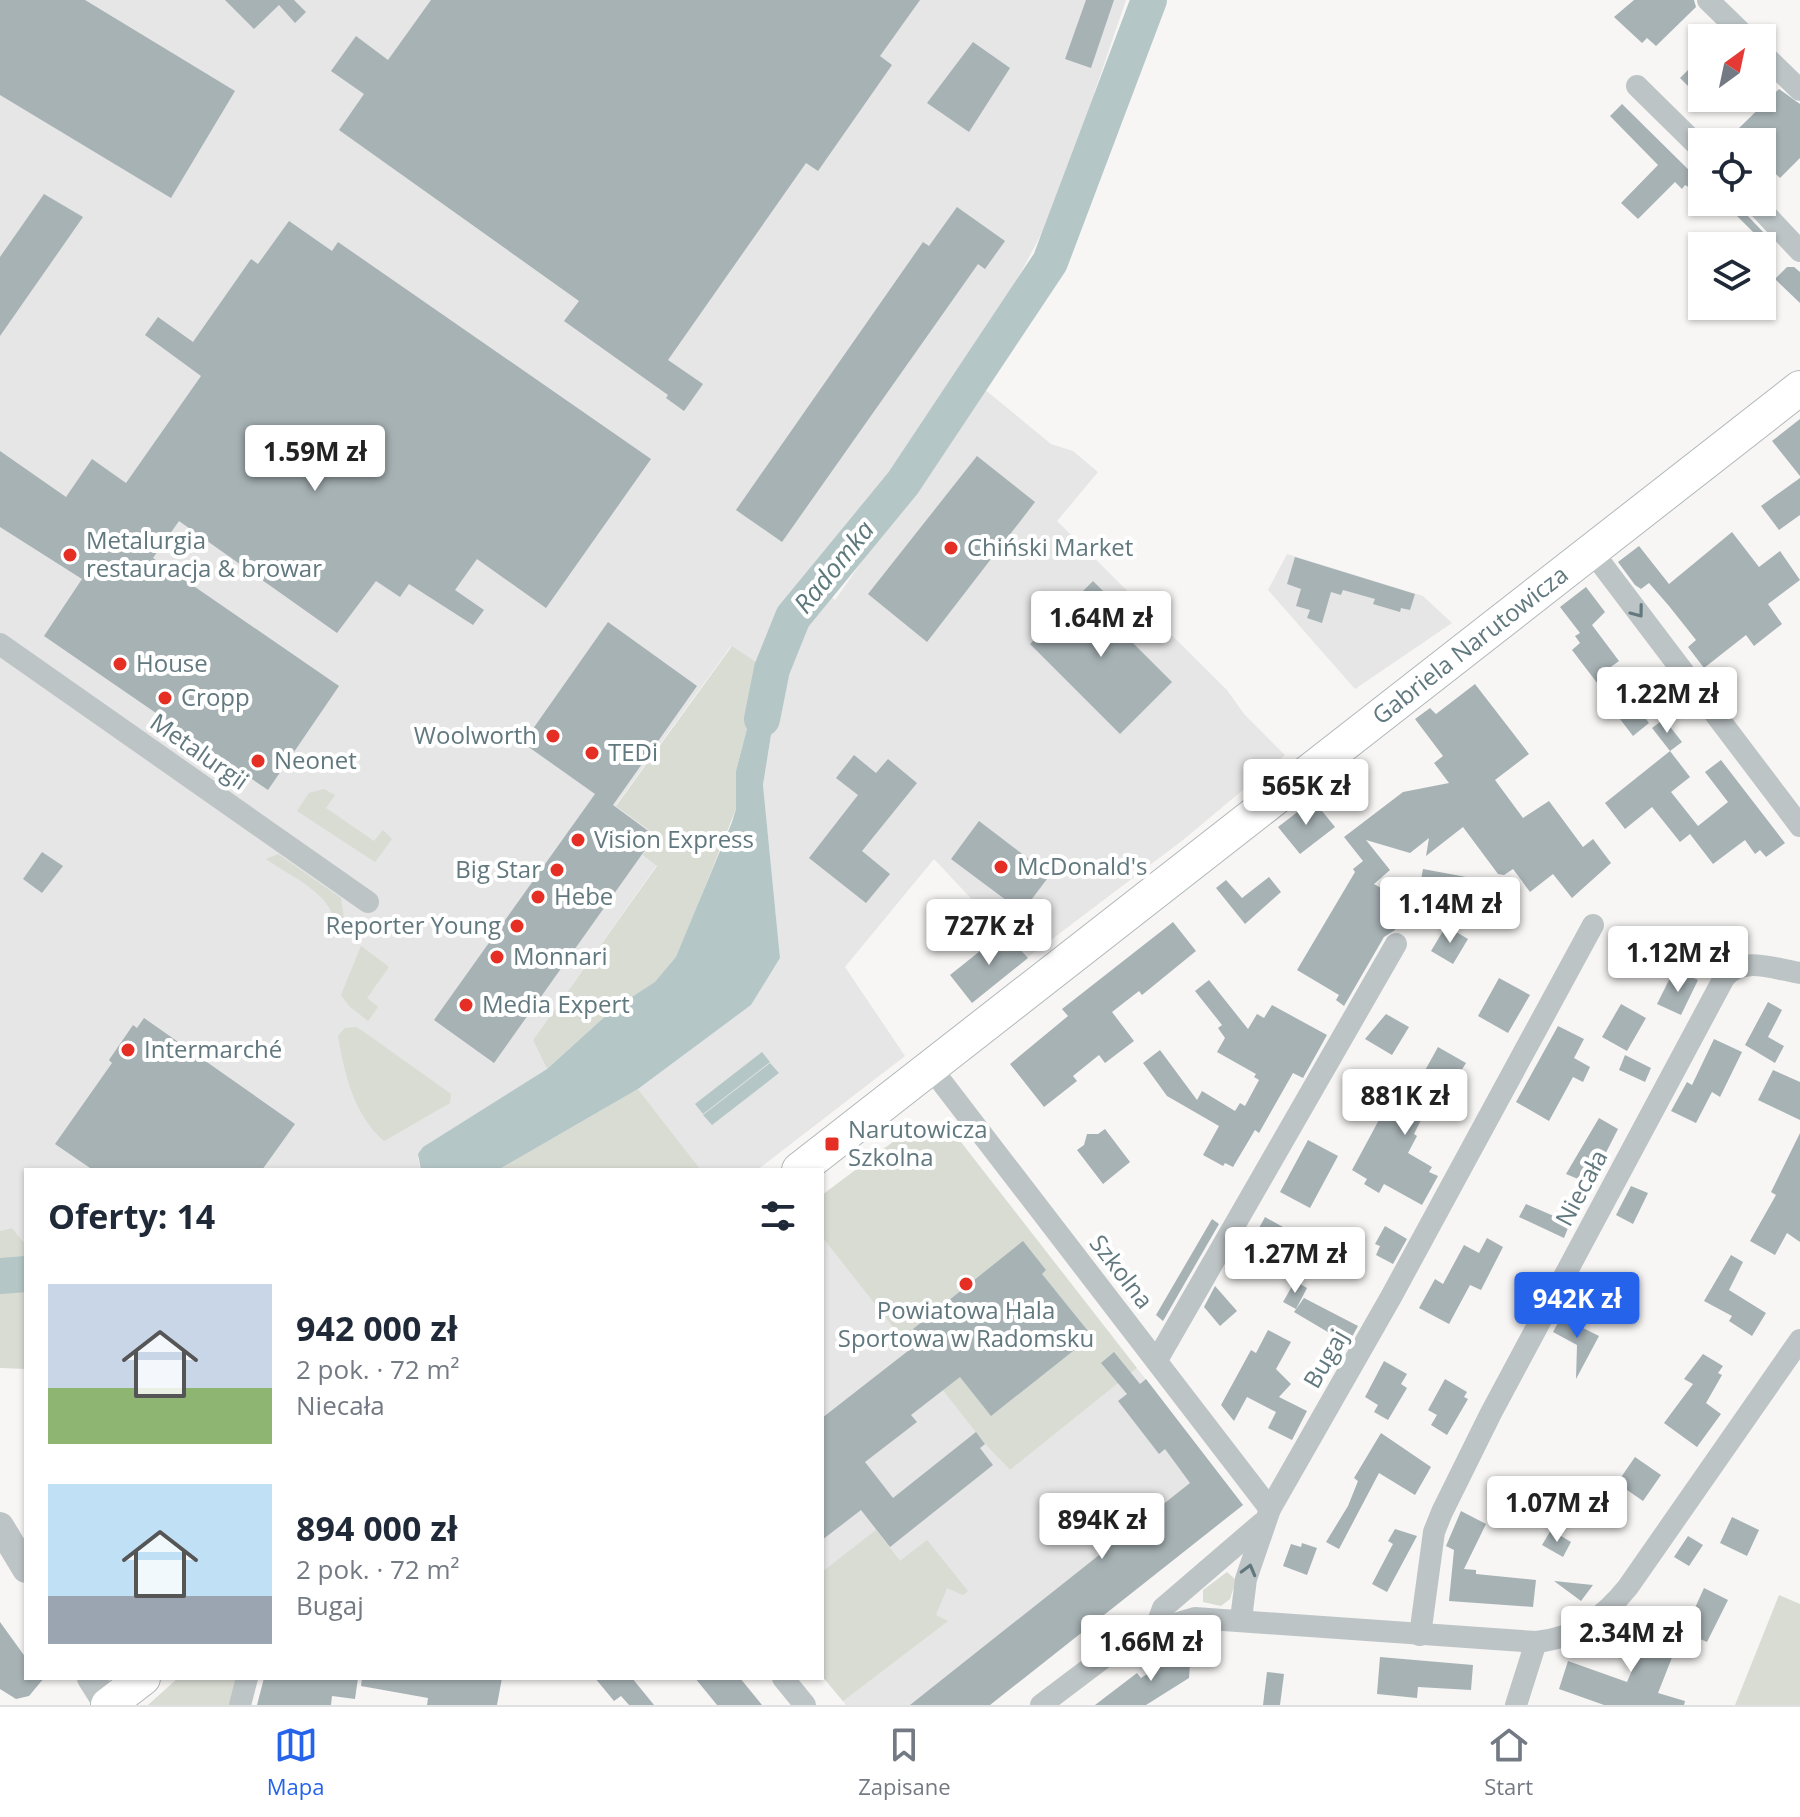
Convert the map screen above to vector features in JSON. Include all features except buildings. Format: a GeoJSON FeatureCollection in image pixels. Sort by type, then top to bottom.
{"type":"FeatureCollection","features":[{"type":"Feature","properties":{"kind":"main road","name":"Gabriela Narutowicza"},"geometry":{"type":"LineString","coordinates":[[802,1168],[1800,388]]}},
{"type":"Feature","properties":{"kind":"main road"},"geometry":{"type":"LineString","coordinates":[[108,1705],[140,1680]]}},
{"type":"Feature","properties":{"kind":"street"},"geometry":{"type":"LineString","coordinates":[[1708,0],[1733,24]]}},
{"type":"Feature","properties":{"kind":"street"},"geometry":{"type":"LineString","coordinates":[[1776,67],[1800,90]]}},
{"type":"Feature","properties":{"kind":"street"},"geometry":{"type":"LineString","coordinates":[[1637,86],[1688,136]]}},
{"type":"Feature","properties":{"kind":"street"},"geometry":{"type":"LineString","coordinates":[[1767,216],[1800,251]]}},
{"type":"Feature","properties":{"kind":"street"},"geometry":{"type":"LineString","coordinates":[[1591,550],[1800,826]]}},
{"type":"Feature","properties":{"kind":"street","name":"Metalurgii"},"geometry":{"type":"LineString","coordinates":[[0,644],[368,902]]}},
{"type":"Feature","properties":{"kind":"street","name":"Bugaj"},"geometry":{"type":"LineString","coordinates":[[1241,1619],[1246,1579],[1266,1515],[1391,1297],[1593,925]]}},
{"type":"Feature","properties":{"kind":"street"},"geometry":{"type":"LineString","coordinates":[[1157,1360],[1396,944]]}},
{"type":"Feature","properties":{"kind":"street","name":"Niecała"},"geometry":{"type":"LineString","coordinates":[[1420,1635],[1434,1532],[1442,1512],[1491,1413],[1724,978],[1732,967],[1742,964],[1800,973]]}},
{"type":"Feature","properties":{"kind":"street","name":"Szkolna"},"geometry":{"type":"LineString","coordinates":[[931,1068],[1157,1360],[1266,1515]]}},
{"type":"Feature","properties":{"kind":"street"},"geometry":{"type":"LineString","coordinates":[[1156,1627],[1195,1618],[1241,1619],[1536,1642],[1555,1640],[1576,1631],[1609,1611],[1673,1525],[1800,1340]]}},
{"type":"Feature","properties":{"kind":"street","name":"Bugaj"},"geometry":{"type":"LineString","coordinates":[[1041,1705],[1131,1637],[1156,1627],[1163,1608],[1266,1515]]}},
{"type":"Feature","properties":{"kind":"street"},"geometry":{"type":"LineString","coordinates":[[0,1526],[24,1566]]}},
{"type":"Feature","properties":{"kind":"street"},"geometry":{"type":"LineString","coordinates":[[1516,1705],[1536,1642]]}},
{"type":"Feature","properties":{"kind":"street"},"geometry":{"type":"LineString","coordinates":[[92,1680],[108,1705]]}},
{"type":"Feature","properties":{"kind":"street"},"geometry":{"type":"LineString","coordinates":[[240,1705],[246,1680]]}},
{"type":"Feature","properties":{"kind":"street"},"geometry":{"type":"LineString","coordinates":[[785,1680],[805,1705]]}},
{"type":"Feature","properties":{"kind":"shaded area"},"geometry":{"type":"Polygon","coordinates":[[[0,0],[1126,0],[1055,208],[1001,310],[880,498],[811,578],[835,600],[983,388],[1051,444],[1073,451],[1098,472],[1057,521],[1227,690],[1244,714],[1285,755],[1183,840],[1027,958],[934,859],[845,967],[905,1056],[760,1168],[699,1168],[638,1089],[751,1005],[780,958],[763,785],[780,680],[731,646],[616,805],[657,835],[657,865],[533,1040],[547,1069],[423,1147],[418,1158],[420,1168],[24,1168],[24,1243],[12,1228],[0,1231],[0,0]]]}},
{"type":"Feature","properties":{"kind":"shaded area"},"geometry":{"type":"Polygon","coordinates":[[[1287,554],[1423,596],[1452,623],[1355,689],[1268,590],[1287,554]]]}},
{"type":"Feature","properties":{"kind":"shaded area"},"geometry":{"type":"Polygon","coordinates":[[[732,646],[763,667],[736,771],[736,809],[687,932],[691,968],[612,1010],[547,1069],[533,1040],[657,866],[643,855],[656,835],[616,806],[732,646]]]}},
{"type":"Feature","properties":{"kind":"shaded area"},"geometry":{"type":"Polygon","coordinates":[[[763,667],[780,679],[763,785],[780,958],[751,1005],[638,1089],[501,1168],[421,1168],[418,1154],[423,1147],[547,1069],[612,1010],[655,982],[676,957],[732,822],[736,809],[736,771],[763,667]]]}},
{"type":"Feature","properties":{"kind":"shaded area"},"geometry":{"type":"Polygon","coordinates":[[[324,789],[335,795],[326,808],[374,841],[383,830],[392,839],[375,862],[297,811],[309,793],[324,789]]]}},
{"type":"Feature","properties":{"kind":"shaded area"},"geometry":{"type":"Polygon","coordinates":[[[278,854],[341,898],[344,919],[334,936],[335,922],[323,900],[314,890],[266,859],[278,854]]]}},
{"type":"Feature","properties":{"kind":"shaded area"},"geometry":{"type":"Polygon","coordinates":[[[361,946],[389,967],[367,998],[378,1007],[368,1021],[341,995],[361,946]]]}},
{"type":"Feature","properties":{"kind":"shaded area"},"geometry":{"type":"Polygon","coordinates":[[[356,1027],[451,1094],[450,1103],[384,1141],[365,1119],[352,1093],[338,1036],[345,1028],[356,1027]]]}},
{"type":"Feature","properties":{"kind":"shaded area"},"geometry":{"type":"Polygon","coordinates":[[[762,1052],[770,1062],[703,1114],[695,1104],[762,1052]]]}},
{"type":"Feature","properties":{"kind":"shaded area"},"geometry":{"type":"Polygon","coordinates":[[[770,1063],[779,1073],[712,1125],[703,1115],[770,1063]]]}},
{"type":"Feature","properties":{"kind":"shaded area"},"geometry":{"type":"Polygon","coordinates":[[[638,1089],[699,1168],[501,1168],[638,1089]]]}},
{"type":"Feature","properties":{"kind":"shaded area","name":"Powiatowa Hala Sportowa w Radomsku"},"geometry":{"type":"Polygon","coordinates":[[[918,1123],[950,1128],[1137,1368],[1010,1470],[985,1444],[824,1240],[824,1194],[918,1123]]]}},
{"type":"Feature","properties":{"kind":"shaded area"},"geometry":{"type":"Polygon","coordinates":[[[12,1228],[24,1243],[24,1369],[0,1368],[0,1231],[12,1228]]]}},
{"type":"Feature","properties":{"kind":"shaded area"},"geometry":{"type":"Polygon","coordinates":[[[824,1240],[985,1444],[1010,1470],[1137,1368],[1243,1505],[990,1705],[846,1705],[824,1678],[824,1240]]]}},
{"type":"Feature","properties":{"kind":"shaded area"},"geometry":{"type":"Polygon","coordinates":[[[876,1530],[900,1561],[927,1540],[968,1591],[963,1595],[947,1588],[936,1615],[948,1621],[843,1701],[824,1678],[824,1570],[876,1530]]]}},
{"type":"Feature","properties":{"kind":"shaded area"},"geometry":{"type":"Polygon","coordinates":[[[1227,1572],[1236,1580],[1230,1599],[1221,1606],[1203,1602],[1203,1590],[1227,1572]]]}},
{"type":"Feature","properties":{"kind":"shaded area"},"geometry":{"type":"Polygon","coordinates":[[[1779,1595],[1800,1604],[1800,1705],[1735,1705],[1779,1595]]]}},
{"type":"Feature","properties":{"kind":"shaded area"},"geometry":{"type":"Polygon","coordinates":[[[176,1680],[237,1680],[231,1705],[148,1705],[176,1680]]]}},
{"type":"Feature","properties":{"kind":"waterway","name":"Radomka"},"geometry":{"type":"LineString","coordinates":[[762,719],[772,669],[793,617],[903,483],[1050,262],[1149,0]]}},
{"type":"Feature","properties":{"kind":"waterway","name":"Radomka"},"geometry":{"type":"LineString","coordinates":[[0,1276],[24,1274]]}},
{"type":"Feature","properties":{"kind":"place","name":"Chiński Market"},"geometry":{"type":"Point","coordinates":[951,548]}},
{"type":"Feature","properties":{"kind":"place","name":"Metalurgia restauracja & browar"},"geometry":{"type":"Point","coordinates":[70,555]}},
{"type":"Feature","properties":{"kind":"place","name":"House"},"geometry":{"type":"Point","coordinates":[120,664]}},
{"type":"Feature","properties":{"kind":"place","name":"Cropp"},"geometry":{"type":"Point","coordinates":[165,698]}},
{"type":"Feature","properties":{"kind":"place","name":"Woolworth"},"geometry":{"type":"Point","coordinates":[553,736]}},
{"type":"Feature","properties":{"kind":"place","name":"TEDi"},"geometry":{"type":"Point","coordinates":[592,753]}},
{"type":"Feature","properties":{"kind":"place","name":"Neonet"},"geometry":{"type":"Point","coordinates":[258,761]}},
{"type":"Feature","properties":{"kind":"place","name":"Vision Express"},"geometry":{"type":"Point","coordinates":[578,840]}},
{"type":"Feature","properties":{"kind":"place","name":"McDonald's"},"geometry":{"type":"Point","coordinates":[1001,867]}},
{"type":"Feature","properties":{"kind":"place","name":"Big Star"},"geometry":{"type":"Point","coordinates":[557,870]}},
{"type":"Feature","properties":{"kind":"place","name":"Hebe"},"geometry":{"type":"Point","coordinates":[538,897]}},
{"type":"Feature","properties":{"kind":"place","name":"Reporter Young"},"geometry":{"type":"Point","coordinates":[517,926]}},
{"type":"Feature","properties":{"kind":"place","name":"Monnari"},"geometry":{"type":"Point","coordinates":[497,957]}},
{"type":"Feature","properties":{"kind":"place","name":"Media Expert"},"geometry":{"type":"Point","coordinates":[466,1005]}},
{"type":"Feature","properties":{"kind":"place","name":"Intermarché"},"geometry":{"type":"Point","coordinates":[128,1050]}},
{"type":"Feature","properties":{"kind":"place","name":"Narutowicza Szkolna"},"geometry":{"type":"Point","coordinates":[832,1144]}},
{"type":"Feature","properties":{"kind":"place","name":"Powiatowa Hala Sportowa w Radomsku"},"geometry":{"type":"Point","coordinates":[966,1284]}}]}
